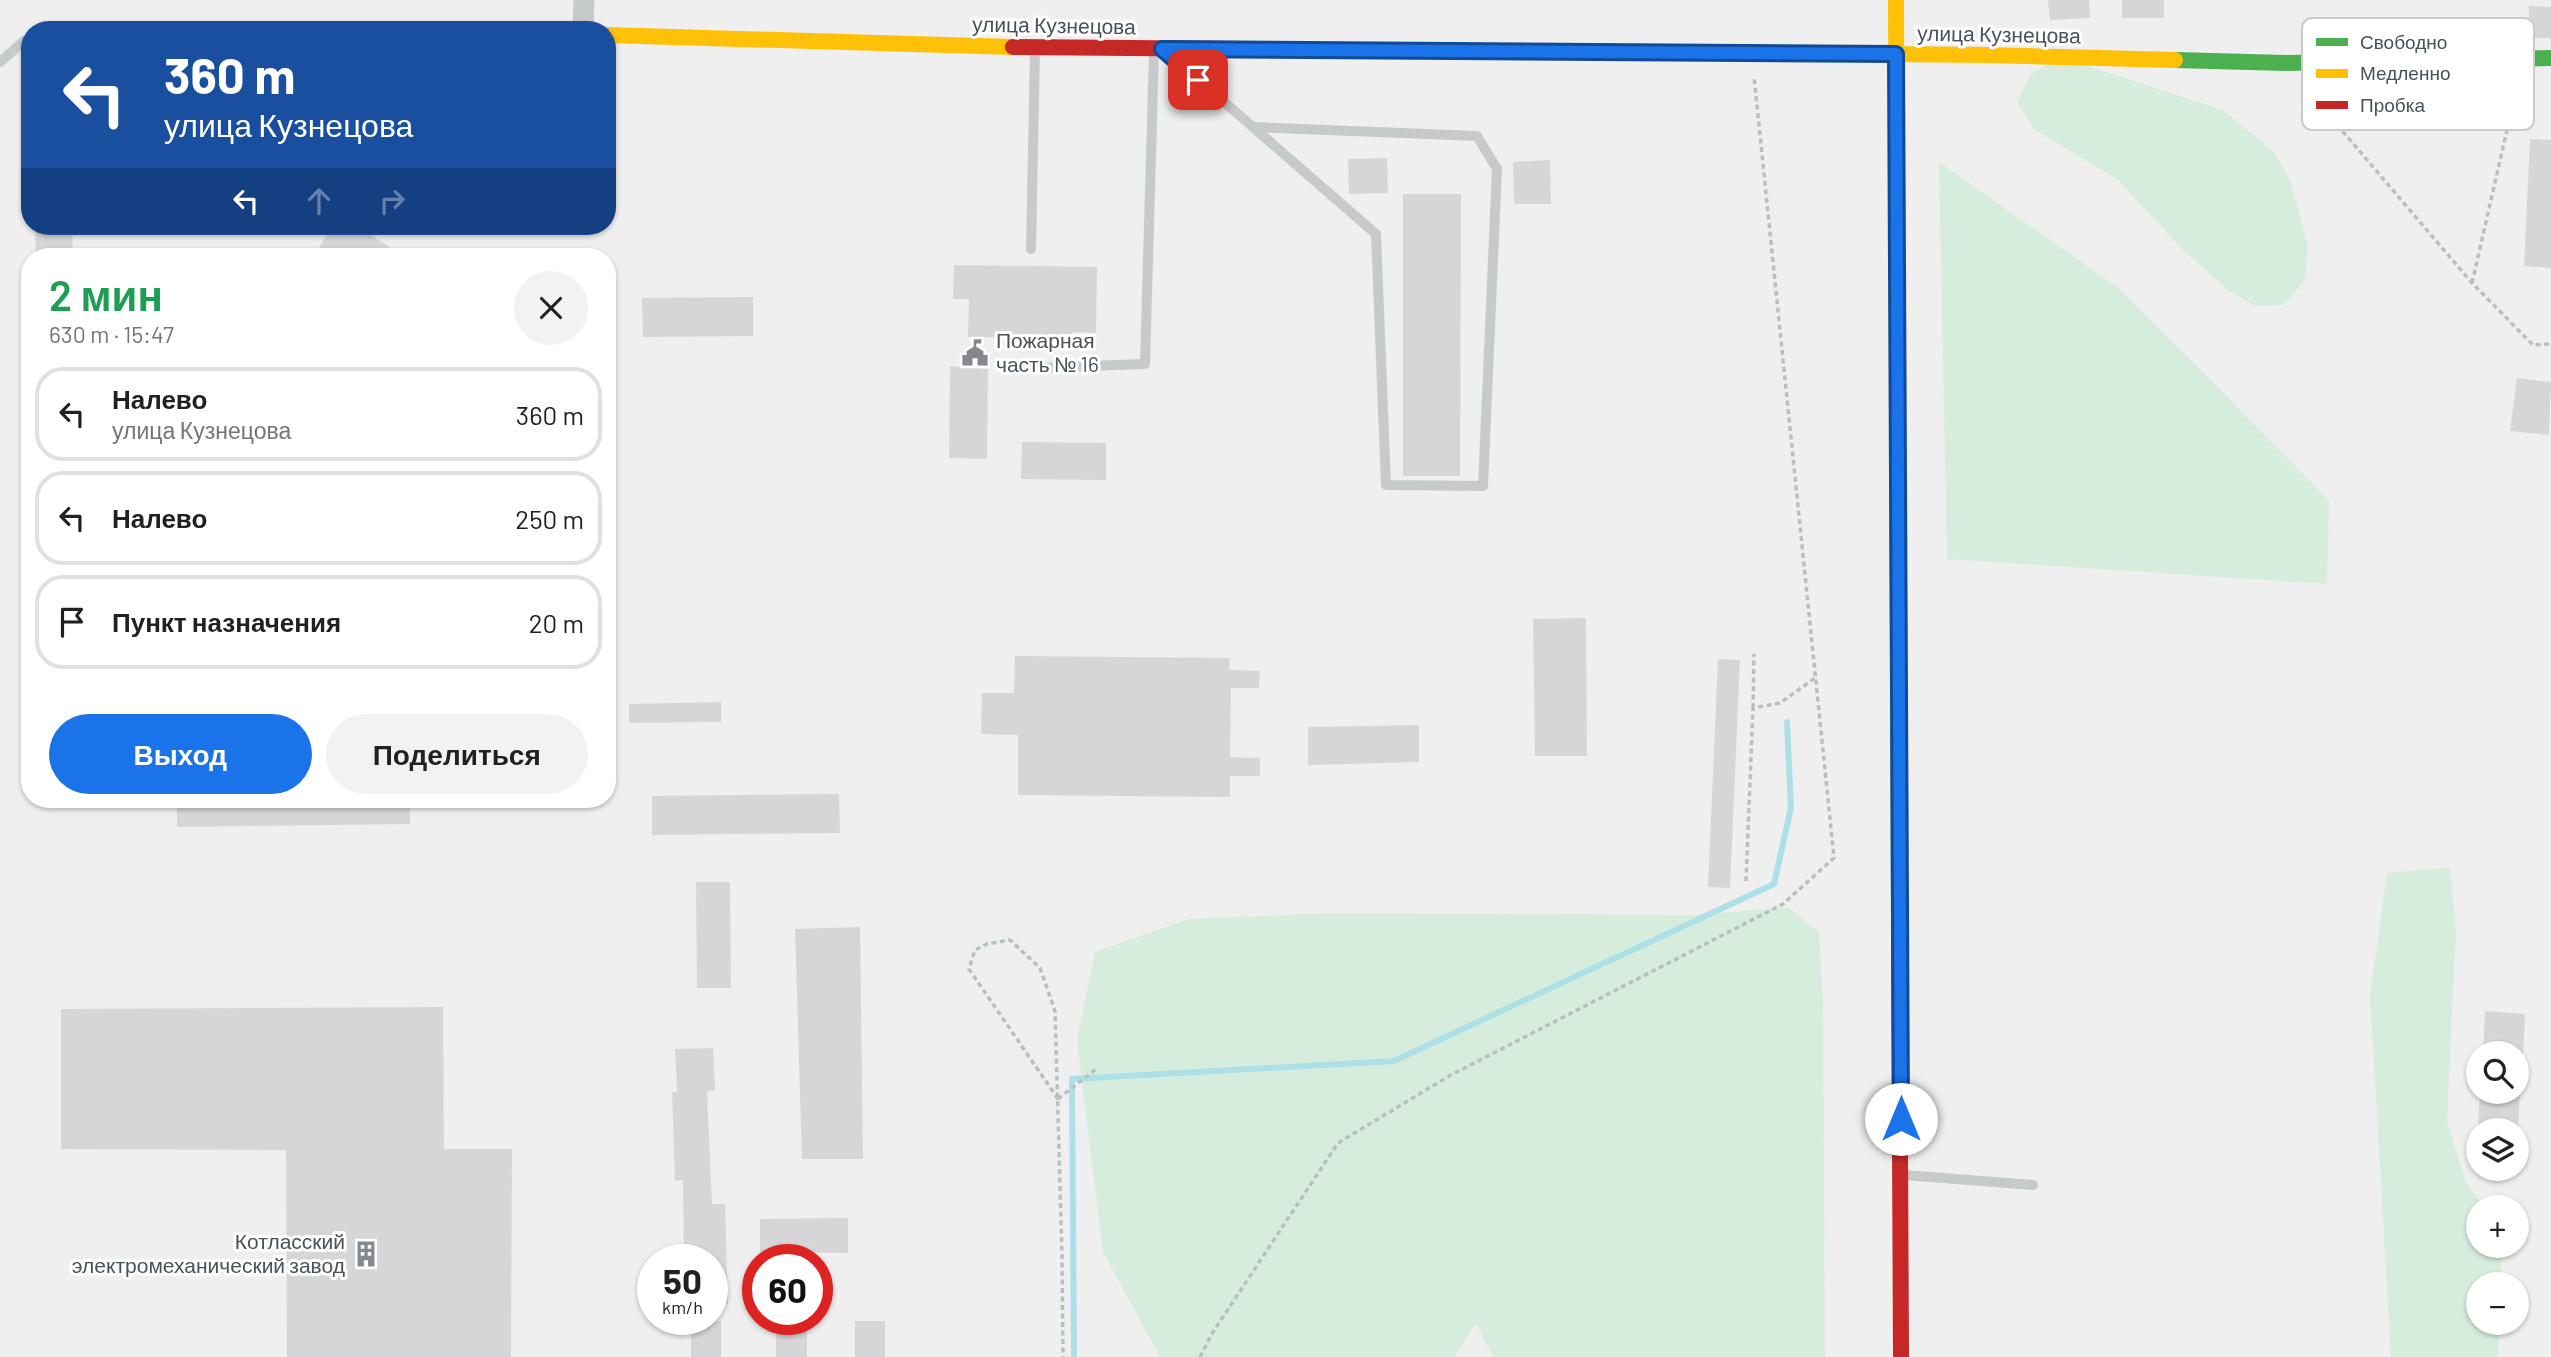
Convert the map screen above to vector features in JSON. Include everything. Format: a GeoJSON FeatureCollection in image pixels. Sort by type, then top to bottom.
{"type":"FeatureCollection","features":[{"type":"Feature","properties":{"kind":"street"},"geometry":{"type":"LineString","coordinates":[[583,0],[583,21]]}},
{"type":"Feature","properties":{"kind":"street"},"geometry":{"type":"LineString","coordinates":[[1896,0],[1901,1357]]}},
{"type":"Feature","properties":{"kind":"street","name":"улица Кузнецова"},"geometry":{"type":"LineString","coordinates":[[616,36],[1035,48],[1896,54],[2302,63]]}},
{"type":"Feature","properties":{"kind":"lane"},"geometry":{"type":"LineString","coordinates":[[0,62],[21,44]]}},
{"type":"Feature","properties":{"kind":"lane"},"geometry":{"type":"LineString","coordinates":[[1031,249],[1035,48]]}},
{"type":"Feature","properties":{"kind":"lane"},"geometry":{"type":"LineString","coordinates":[[1158,49],[1376,234],[1386,485],[1483,486],[1497,169],[1477,136],[1252,127]]}},
{"type":"Feature","properties":{"kind":"lane"},"geometry":{"type":"LineString","coordinates":[[1032,368],[1145,365],[1158,49]]}},
{"type":"Feature","properties":{"kind":"lane"},"geometry":{"type":"LineString","coordinates":[[1901,1175],[2034,1185]]}},
{"type":"Feature","properties":{"kind":"path"},"geometry":{"type":"LineString","coordinates":[[1200,1357],[1213,1332],[1338,1143],[1451,1075],[1783,904],[1834,859],[1752,53]]}},
{"type":"Feature","properties":{"kind":"path"},"geometry":{"type":"LineString","coordinates":[[2285,63],[2302,83]]}},
{"type":"Feature","properties":{"kind":"path"},"geometry":{"type":"LineString","coordinates":[[2342,130],[2472,283],[2533,345],[2551,344]]}},
{"type":"Feature","properties":{"kind":"path"},"geometry":{"type":"LineString","coordinates":[[2472,283],[2507,130]]}},
{"type":"Feature","properties":{"kind":"path"},"geometry":{"type":"LineString","coordinates":[[1746,881],[1754,654]]}},
{"type":"Feature","properties":{"kind":"path"},"geometry":{"type":"LineString","coordinates":[[1753,708],[1780,703],[1815,678]]}},
{"type":"Feature","properties":{"kind":"path"},"geometry":{"type":"LineString","coordinates":[[1058,1099],[969,969],[975,950],[987,944],[1010,940],[1041,968],[1055,1011],[1058,1099],[1063,1357]]}},
{"type":"Feature","properties":{"kind":"path"},"geometry":{"type":"LineString","coordinates":[[1058,1099],[1096,1069]]}},
{"type":"Feature","properties":{"kind":"green space"},"geometry":{"type":"Polygon","coordinates":[[[2060,57],[2223,110],[2274,152],[2290,180],[2308,246],[2305,280],[2284,305],[2255,306],[2228,290],[2182,249],[2117,179],[2035,130],[2017,102],[2031,74],[2060,57]]]}},
{"type":"Feature","properties":{"kind":"green space"},"geometry":{"type":"Polygon","coordinates":[[[1939,162],[2120,289],[2329,500],[2327,584],[1947,559],[1939,162]]]}},
{"type":"Feature","properties":{"kind":"green space"},"geometry":{"type":"Polygon","coordinates":[[[2450,867],[2456,931],[2447,1121],[2466,1182],[2475,1195],[2466,1195],[2466,1258],[2502,1258],[2501,1272],[2466,1272],[2466,1335],[2499,1335],[2498,1357],[2391,1357],[2370,996],[2387,873],[2450,867]]]}},
{"type":"Feature","properties":{"kind":"green space"},"geometry":{"type":"Polygon","coordinates":[[[1788,907],[1819,932],[1823,999],[1825,1357],[1493,1357],[1476,1323],[1454,1357],[1160,1357],[1103,1252],[1077,1040],[1095,952],[1188,919],[1331,913],[1692,915],[1788,907]]]}},
{"type":"Feature","properties":{"kind":"building"},"geometry":{"type":"Polygon","coordinates":[[[2048,0],[2089,0],[2090,18],[2050,20],[2048,0]]]}},
{"type":"Feature","properties":{"kind":"building"},"geometry":{"type":"Polygon","coordinates":[[[2122,0],[2164,0],[2164,18],[2122,18],[2122,0]]]}},
{"type":"Feature","properties":{"kind":"building"},"geometry":{"type":"Polygon","coordinates":[[[2529,6],[2551,7],[2551,38],[2534,38],[2534,18],[2529,18],[2529,6]]]}},
{"type":"Feature","properties":{"kind":"building"},"geometry":{"type":"Polygon","coordinates":[[[2530,139],[2551,140],[2551,268],[2524,266],[2530,139]]]}},
{"type":"Feature","properties":{"kind":"building"},"geometry":{"type":"Polygon","coordinates":[[[1387,158],[1388,193],[1349,194],[1348,159],[1387,158]]]}},
{"type":"Feature","properties":{"kind":"building"},"geometry":{"type":"Polygon","coordinates":[[[1550,160],[1551,204],[1514,204],[1513,162],[1550,160]]]}},
{"type":"Feature","properties":{"kind":"building"},"geometry":{"type":"Polygon","coordinates":[[[1403,194],[1461,194],[1460,476],[1403,476],[1403,194]]]}},
{"type":"Feature","properties":{"kind":"building"},"geometry":{"type":"Polygon","coordinates":[[[35,235],[72,235],[73,248],[36,248],[35,235]]]}},
{"type":"Feature","properties":{"kind":"building"},"geometry":{"type":"Polygon","coordinates":[[[327,235],[371,235],[391,248],[319,248],[327,235]]]}},
{"type":"Feature","properties":{"kind":"building","name":"Пожарная часть № 16"},"geometry":{"type":"Polygon","coordinates":[[[954,265],[1097,267],[1096,333],[1072,332],[1072,339],[968,337],[969,299],[953,299],[954,265]]]}},
{"type":"Feature","properties":{"kind":"building"},"geometry":{"type":"Polygon","coordinates":[[[753,297],[753,336],[643,337],[642,298],[753,297]]]}},
{"type":"Feature","properties":{"kind":"building"},"geometry":{"type":"Polygon","coordinates":[[[950,366],[988,369],[987,459],[949,458],[950,366]]]}},
{"type":"Feature","properties":{"kind":"building"},"geometry":{"type":"Polygon","coordinates":[[[2517,378],[2551,382],[2549,435],[2510,431],[2517,378]]]}},
{"type":"Feature","properties":{"kind":"building"},"geometry":{"type":"Polygon","coordinates":[[[1022,442],[1106,443],[1106,480],[1021,479],[1022,442]]]}},
{"type":"Feature","properties":{"kind":"building"},"geometry":{"type":"Polygon","coordinates":[[[1586,618],[1587,756],[1535,756],[1533,619],[1586,618]]]}},
{"type":"Feature","properties":{"kind":"building"},"geometry":{"type":"Polygon","coordinates":[[[1015,656],[1230,658],[1229,670],[1260,671],[1259,688],[1231,688],[1230,757],[1260,758],[1260,776],[1230,776],[1230,797],[1018,795],[1018,735],[981,734],[982,693],[1014,693],[1015,656]]]}},
{"type":"Feature","properties":{"kind":"building"},"geometry":{"type":"Polygon","coordinates":[[[1718,659],[1740,660],[1730,888],[1708,887],[1718,659]]]}},
{"type":"Feature","properties":{"kind":"building"},"geometry":{"type":"Polygon","coordinates":[[[721,702],[721,722],[629,723],[629,704],[721,702]]]}},
{"type":"Feature","properties":{"kind":"building"},"geometry":{"type":"Polygon","coordinates":[[[1419,725],[1419,762],[1308,765],[1308,727],[1419,725]]]}},
{"type":"Feature","properties":{"kind":"building"},"geometry":{"type":"Polygon","coordinates":[[[839,794],[840,833],[652,835],[652,796],[839,794]]]}},
{"type":"Feature","properties":{"kind":"building"},"geometry":{"type":"Polygon","coordinates":[[[177,808],[410,808],[410,824],[177,827],[177,808]]]}},
{"type":"Feature","properties":{"kind":"building"},"geometry":{"type":"Polygon","coordinates":[[[696,882],[730,882],[731,988],[697,988],[696,882]]]}},
{"type":"Feature","properties":{"kind":"building"},"geometry":{"type":"Polygon","coordinates":[[[860,927],[863,1159],[802,1159],[795,929],[860,927]]]}},
{"type":"Feature","properties":{"kind":"building","name":"Котласский электромеханический завод"},"geometry":{"type":"Polygon","coordinates":[[[443,1007],[444,1149],[512,1149],[511,1357],[287,1357],[286,1150],[61,1149],[61,1009],[443,1007]]]}},
{"type":"Feature","properties":{"kind":"building"},"geometry":{"type":"Polygon","coordinates":[[[2485,1011],[2525,1014],[2524,1041],[2484,1041],[2485,1011]]]}},
{"type":"Feature","properties":{"kind":"building"},"geometry":{"type":"Polygon","coordinates":[[[713,1048],[715,1090],[707,1091],[712,1204],[725,1204],[726,1244],[684,1244],[683,1180],[675,1181],[672,1092],[677,1092],[675,1049],[713,1048]]]}},
{"type":"Feature","properties":{"kind":"building"},"geometry":{"type":"Polygon","coordinates":[[[2479,1104],[2519,1104],[2519,1118],[2479,1118],[2479,1104]]]}},
{"type":"Feature","properties":{"kind":"building"},"geometry":{"type":"Polygon","coordinates":[[[848,1218],[848,1253],[833,1253],[833,1244],[760,1244],[760,1219],[848,1218]]]}},
{"type":"Feature","properties":{"kind":"building"},"geometry":{"type":"Polygon","coordinates":[[[855,1321],[885,1321],[885,1357],[855,1357],[855,1321]]]}},
{"type":"Feature","properties":{"kind":"building"},"geometry":{"type":"Polygon","coordinates":[[[691,1335],[721,1335],[721,1357],[691,1357],[691,1335]]]}},
{"type":"Feature","properties":{"kind":"building"},"geometry":{"type":"Polygon","coordinates":[[[776,1335],[807,1335],[807,1357],[776,1357],[776,1335]]]}},
{"type":"Feature","properties":{"kind":"waterway"},"geometry":{"type":"LineString","coordinates":[[1074,1357],[1072,1079],[1394,1061],[1774,884],[1791,808],[1787,722]]}},
{"type":"Feature","properties":{"kind":"traffic: fast"},"geometry":{"type":"LineString","coordinates":[[1454,51],[1779,53]]}},
{"type":"Feature","properties":{"kind":"traffic: fast"},"geometry":{"type":"LineString","coordinates":[[2534,58],[2551,58]]}},
{"type":"Feature","properties":{"kind":"traffic: fast"},"geometry":{"type":"LineString","coordinates":[[2175,60],[2302,63]]}},
{"type":"Feature","properties":{"kind":"traffic: fast"},"geometry":{"type":"LineString","coordinates":[[1897,361],[1899,938]]}},
{"type":"Feature","properties":{"kind":"traffic: slow"},"geometry":{"type":"LineString","coordinates":[[1896,0],[1897,361]]}},
{"type":"Feature","properties":{"kind":"traffic: slow"},"geometry":{"type":"LineString","coordinates":[[616,35],[1013,47]]}},
{"type":"Feature","properties":{"kind":"traffic: slow"},"geometry":{"type":"LineString","coordinates":[[1779,53],[2175,60]]}},
{"type":"Feature","properties":{"kind":"traffic: jam"},"geometry":{"type":"LineString","coordinates":[[1013,47],[1454,51]]}},
{"type":"Feature","properties":{"kind":"traffic: jam"},"geometry":{"type":"LineString","coordinates":[[1899,938],[1901,1357]]}},
{"type":"Feature","properties":{"kind":"place","name":"Пожарная часть № 16"},"geometry":{"type":"Point","coordinates":[975,353]}},
{"type":"Feature","properties":{"kind":"place","name":"Котласский электромеханический завод"},"geometry":{"type":"Point","coordinates":[366,1254]}},
{"type":"Feature","properties":{"kind":"route"},"geometry":{"type":"LineString","coordinates":[[1198,80],[1162,49],[1896,54],[1901,1119]]}}]}
